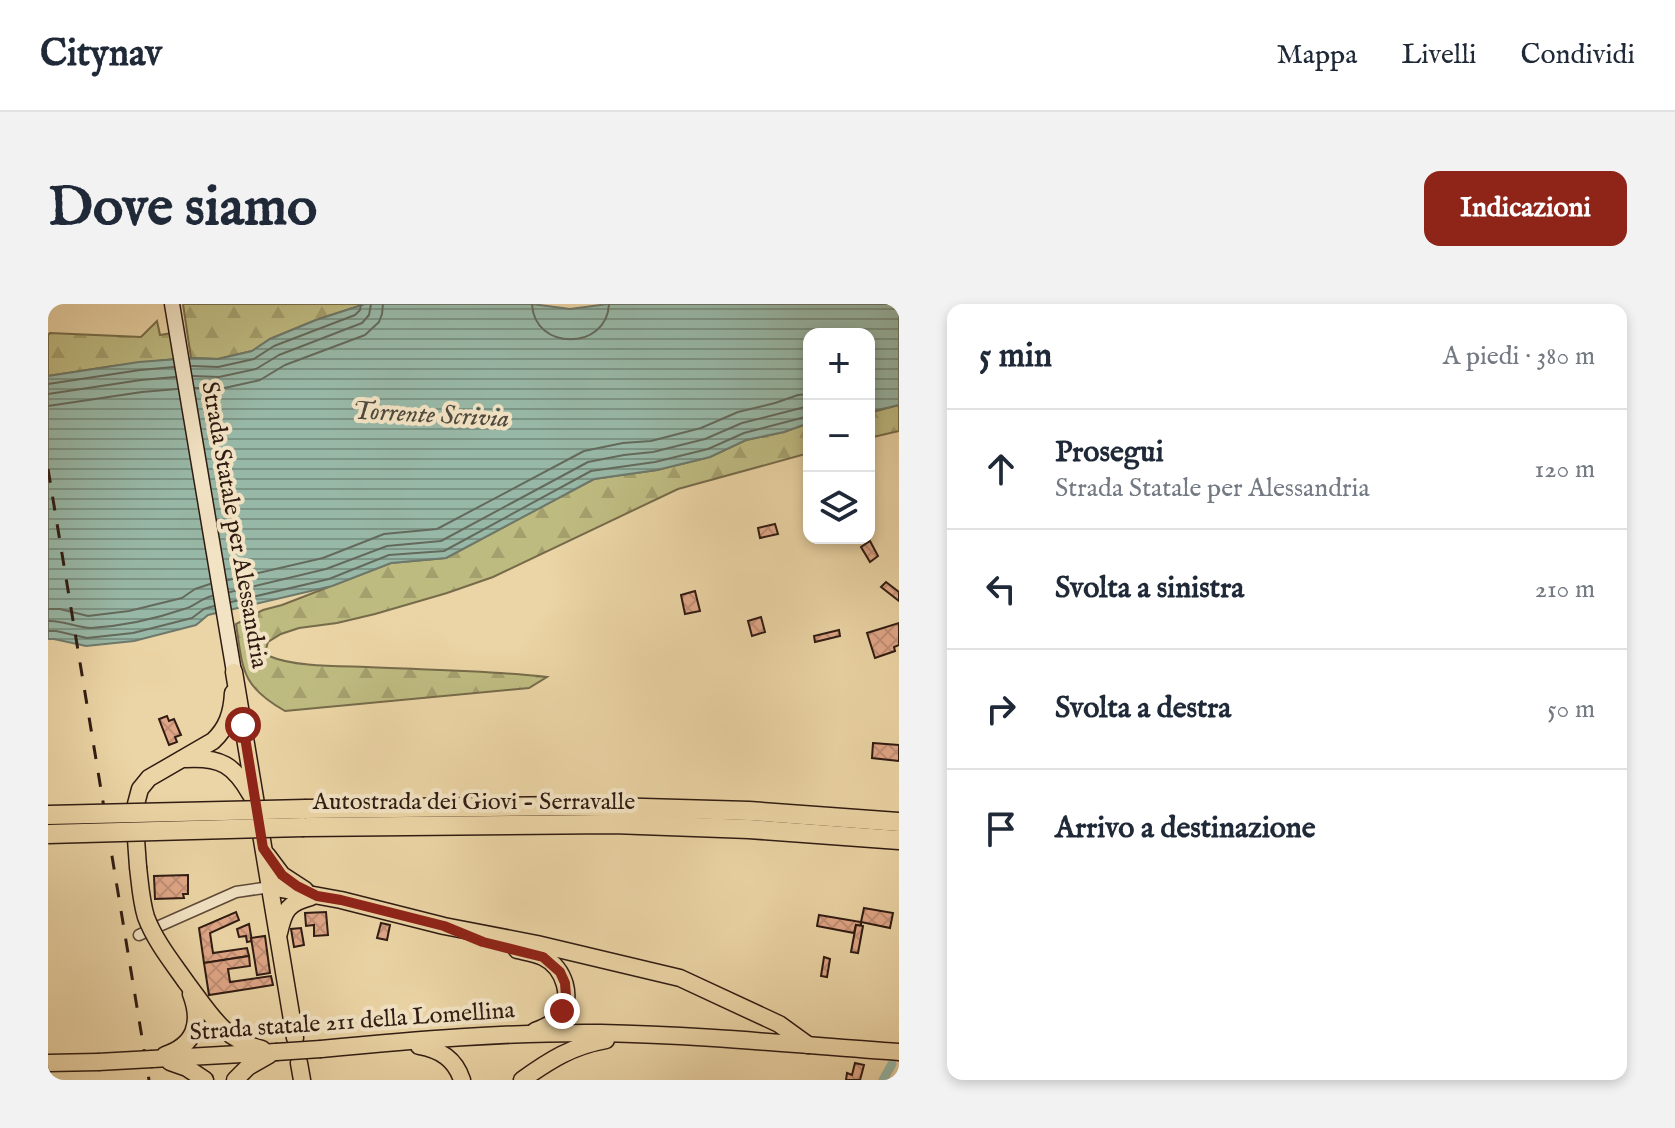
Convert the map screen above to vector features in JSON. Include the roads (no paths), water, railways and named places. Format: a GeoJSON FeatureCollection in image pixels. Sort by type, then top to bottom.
{"type":"FeatureCollection","features":[{"type":"Feature","properties":{"kind":"highway","name":"Autostrada dei Giovi - Serravalle"},"geometry":{"type":"LineString","coordinates":[[48,834],[502,806],[749,811],[899,822]]}},
{"type":"Feature","properties":{"kind":"highway","name":"Autostrada dei Giovi - Serravalle"},"geometry":{"type":"LineString","coordinates":[[48,815],[305,818],[419,825],[613,824],[749,829],[899,840]]}},
{"type":"Feature","properties":{"kind":"main road","name":"Strada Statale per Alessandria"},"geometry":{"type":"LineString","coordinates":[[172,304],[295,1038]]}},
{"type":"Feature","properties":{"kind":"main road"},"geometry":{"type":"LineString","coordinates":[[234,672],[227,725],[213,741],[149,778],[140,789],[135,825],[138,867],[146,916],[162,947],[210,1015],[231,1036],[254,1047],[276,1052]]}},
{"type":"Feature","properties":{"kind":"main road"},"geometry":{"type":"LineString","coordinates":[[185,759],[208,758],[223,762],[238,774],[255,803]]}},
{"type":"Feature","properties":{"kind":"main road"},"geometry":{"type":"LineString","coordinates":[[263,848],[282,875],[317,896]]}},
{"type":"Feature","properties":{"kind":"main road"},"geometry":{"type":"LineString","coordinates":[[270,887],[341,900],[680,978],[779,1024],[808,1045]]}},
{"type":"Feature","properties":{"kind":"main road"},"geometry":{"type":"LineString","coordinates":[[277,939],[287,909],[297,901],[317,896]]}},
{"type":"Feature","properties":{"kind":"main road"},"geometry":{"type":"LineString","coordinates":[[444,926],[483,942],[543,957],[560,972],[566,996],[562,1011],[549,1025],[524,1034]]}},
{"type":"Feature","properties":{"kind":"main road"},"geometry":{"type":"LineString","coordinates":[[152,1059],[181,1048],[193,1033],[197,1016],[186,982]]}},
{"type":"Feature","properties":{"kind":"main road","name":"Strada statale 211 della Lomellina"},"geometry":{"type":"LineString","coordinates":[[48,1063],[276,1052],[524,1034],[643,1035],[899,1052]]}},
{"type":"Feature","properties":{"kind":"main road"},"geometry":{"type":"LineString","coordinates":[[522,1080],[563,1053],[583,1045],[643,1035]]}},
{"type":"Feature","properties":{"kind":"main road"},"geometry":{"type":"LineString","coordinates":[[385,1043],[432,1048],[452,1060],[462,1080]]}},
{"type":"Feature","properties":{"kind":"main road"},"geometry":{"type":"LineString","coordinates":[[235,1080],[248,1067],[276,1052]]}},
{"type":"Feature","properties":{"kind":"main road"},"geometry":{"type":"LineString","coordinates":[[152,1059],[187,1068],[205,1080]]}},
{"type":"Feature","properties":{"kind":"main road"},"geometry":{"type":"LineString","coordinates":[[299,1063],[302,1080]]}},
{"type":"Feature","properties":{"kind":"street"},"geometry":{"type":"LineString","coordinates":[[139,935],[236,892],[270,887]]}},
{"type":"Feature","properties":{"kind":"water","name":"Torrente Scrivia"},"geometry":{"type":"Polygon","coordinates":[[[365,304],[532,304],[570,309],[608,304],[899,304],[899,405],[875,411],[875,328],[803,328],[803,425],[746,440],[710,457],[657,470],[594,479],[446,558],[391,563],[332,586],[208,615],[196,625],[134,641],[86,646],[48,639],[48,376],[139,362],[218,359],[252,351],[270,339],[365,304]]]}},
{"type":"Feature","properties":{"kind":"waterway"},"geometry":{"type":"LineString","coordinates":[[883,1080],[892,1064]]}},
{"type":"Feature","properties":{"kind":"railway"},"geometry":{"type":"LineString","coordinates":[[48,469],[149,1080]]}}]}
